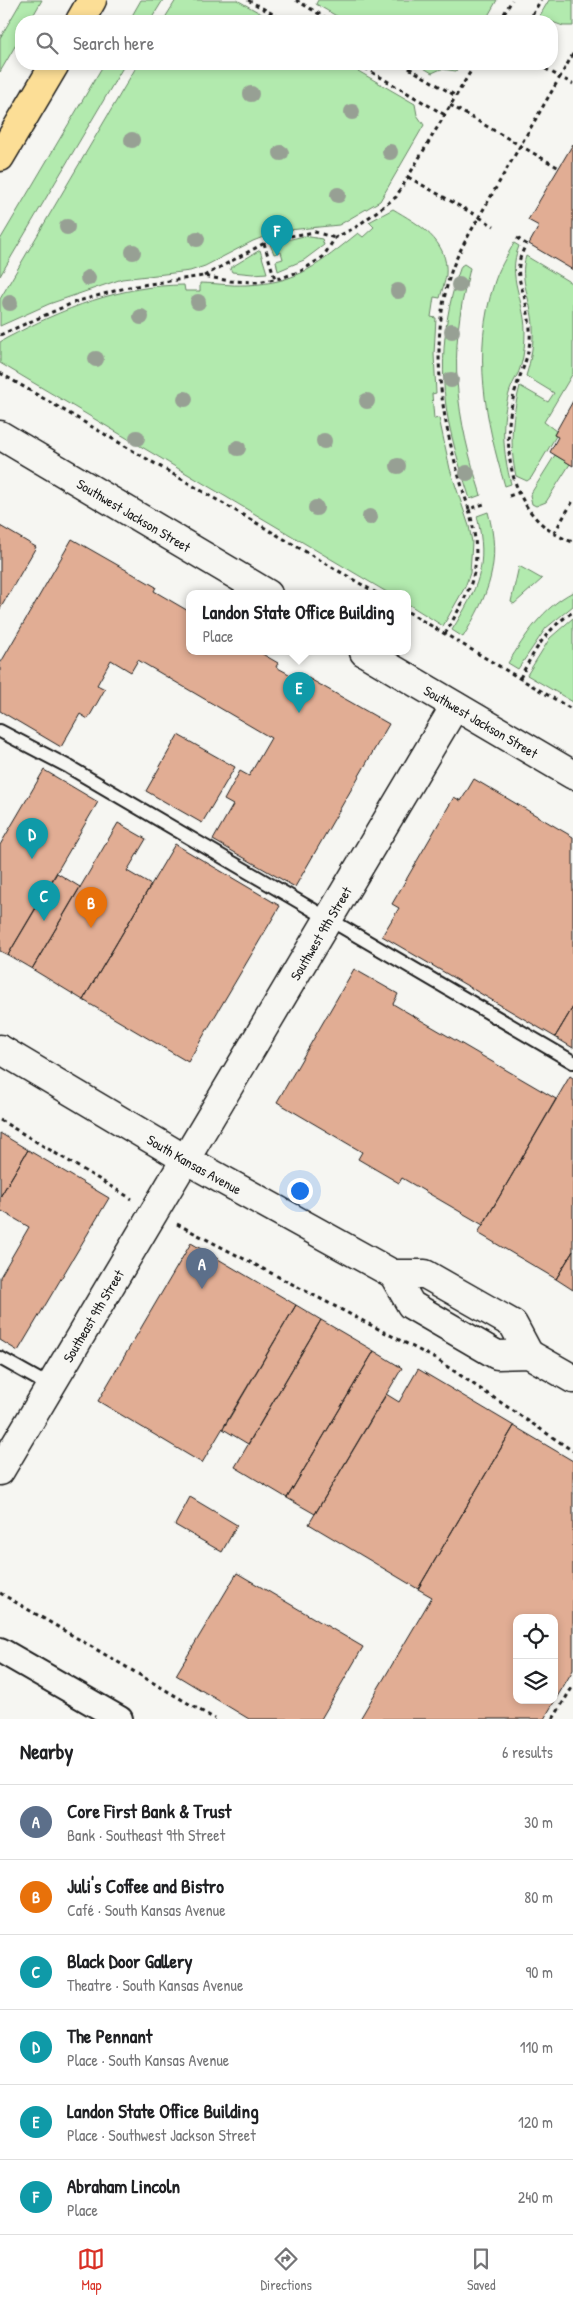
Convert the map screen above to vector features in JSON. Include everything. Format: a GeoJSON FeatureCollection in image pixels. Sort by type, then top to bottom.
{"type":"FeatureCollection","features":[{"type":"Feature","properties":{"kind":"main road"},"geometry":{"type":"LineString","coordinates":[[83,15],[92,0]]}},
{"type":"Feature","properties":{"kind":"main road"},"geometry":{"type":"LineString","coordinates":[[0,157],[51,70]]}},
{"type":"Feature","properties":{"kind":"main road","name":"Southwest Jackson Street"},"geometry":{"type":"LineString","coordinates":[[0,435],[261,590]]}},
{"type":"Feature","properties":{"kind":"main road","name":"Southwest Jackson Street"},"geometry":{"type":"LineString","coordinates":[[369,655],[573,775]]}},
{"type":"Feature","properties":{"kind":"main road","name":"Southwest 9th Street"},"geometry":{"type":"LineString","coordinates":[[185,1159],[455,706]]}},
{"type":"Feature","properties":{"kind":"main road","name":"South Kansas Avenue"},"geometry":{"type":"LineString","coordinates":[[0,1049],[185,1159],[393,1274],[411,1305],[497,1355],[528,1354],[573,1380]]}},
{"type":"Feature","properties":{"kind":"main road","name":"Southeast 9th Street"},"geometry":{"type":"LineString","coordinates":[[0,1471],[185,1159]]}},
{"type":"Feature","properties":{"kind":"street"},"geometry":{"type":"LineString","coordinates":[[0,1650],[120,1719]]}},
{"type":"Feature","properties":{"kind":"lane"},"geometry":{"type":"LineString","coordinates":[[0,730],[69,767],[573,1062]]}},
{"type":"Feature","properties":{"kind":"lane"},"geometry":{"type":"LineString","coordinates":[[0,1358],[50,1386]]}},
{"type":"Feature","properties":{"kind":"path"},"geometry":{"type":"LineString","coordinates":[[248,0],[274,15]]}},
{"type":"Feature","properties":{"kind":"path"},"geometry":{"type":"LineString","coordinates":[[296,0],[321,15]]}},
{"type":"Feature","properties":{"kind":"path"},"geometry":{"type":"LineString","coordinates":[[506,0],[507,8]]}},
{"type":"Feature","properties":{"kind":"path"},"geometry":{"type":"LineString","coordinates":[[503,15],[512,0]]}},
{"type":"Feature","properties":{"kind":"path"},"geometry":{"type":"LineString","coordinates":[[532,15],[541,0]]}},
{"type":"Feature","properties":{"kind":"path"},"geometry":{"type":"LineString","coordinates":[[445,634],[469,592],[477,558],[476,538],[469,509],[454,466],[443,414],[440,349],[441,323],[451,272],[457,256],[573,54]]}},
{"type":"Feature","properties":{"kind":"path"},"geometry":{"type":"LineString","coordinates":[[368,70],[445,114]]}},
{"type":"Feature","properties":{"kind":"path"},"geometry":{"type":"LineString","coordinates":[[412,70],[456,96]]}},
{"type":"Feature","properties":{"kind":"path"},"geometry":{"type":"LineString","coordinates":[[0,335],[75,302],[129,287],[203,276],[230,281],[257,282],[301,271],[323,257],[335,238],[356,227],[396,197],[471,70]]}},
{"type":"Feature","properties":{"kind":"path"},"geometry":{"type":"LineString","coordinates":[[548,70],[573,84]]}},
{"type":"Feature","properties":{"kind":"path"},"geometry":{"type":"LineString","coordinates":[[450,104],[558,168]]}},
{"type":"Feature","properties":{"kind":"path"},"geometry":{"type":"LineString","coordinates":[[408,177],[494,226]]}},
{"type":"Feature","properties":{"kind":"path"},"geometry":{"type":"LineString","coordinates":[[203,276],[272,239],[299,233],[316,232],[335,238]]}},
{"type":"Feature","properties":{"kind":"path"},"geometry":{"type":"LineString","coordinates":[[517,238],[526,244],[518,268],[529,320],[530,340],[524,370],[513,399],[509,424],[509,461],[529,512],[544,527],[573,542]]}},
{"type":"Feature","properties":{"kind":"path"},"geometry":{"type":"LineString","coordinates":[[264,243],[275,279]]}},
{"type":"Feature","properties":{"kind":"path"},"geometry":{"type":"LineString","coordinates":[[0,373],[371,590]]}},
{"type":"Feature","properties":{"kind":"path"},"geometry":{"type":"LineString","coordinates":[[509,496],[520,492]]}},
{"type":"Feature","properties":{"kind":"path"},"geometry":{"type":"LineString","coordinates":[[554,533],[573,501]]}},
{"type":"Feature","properties":{"kind":"path"},"geometry":{"type":"LineString","coordinates":[[469,509],[484,504]]}},
{"type":"Feature","properties":{"kind":"path"},"geometry":{"type":"LineString","coordinates":[[520,678],[545,635],[560,620],[573,612]]}},
{"type":"Feature","properties":{"kind":"path"},"geometry":{"type":"LineString","coordinates":[[411,614],[573,710]]}},
{"type":"Feature","properties":{"kind":"path"},"geometry":{"type":"LineString","coordinates":[[0,1120],[154,1213],[436,1359],[573,1451]]}},
{"type":"Feature","properties":{"kind":"path"},"geometry":{"type":"LineString","coordinates":[[0,1593],[215,1719]]}},
{"type":"Feature","properties":{"kind":"path"},"geometry":{"type":"LineString","coordinates":[[553,1719],[573,1686]]}},
{"type":"Feature","properties":{"kind":"green space"},"geometry":{"type":"Polygon","coordinates":[[[22,0],[42,0],[33,15],[15,15],[15,46],[0,72],[0,38],[22,0]]]}},
{"type":"Feature","properties":{"kind":"green space"},"geometry":{"type":"Polygon","coordinates":[[[141,0],[163,0],[154,15],[132,15],[141,0]]]}},
{"type":"Feature","properties":{"kind":"green space"},"geometry":{"type":"Polygon","coordinates":[[[176,0],[237,0],[263,15],[167,15],[176,0]]]}},
{"type":"Feature","properties":{"kind":"green space"},"geometry":{"type":"Polygon","coordinates":[[[318,0],[497,0],[488,15],[335,15],[316,4],[318,0]]]}},
{"type":"Feature","properties":{"kind":"green space"},"geometry":{"type":"Polygon","coordinates":[[[549,0],[573,0],[573,26],[558,24],[558,15],[540,15],[549,0]]]}},
{"type":"Feature","properties":{"kind":"green space"},"geometry":{"type":"Polygon","coordinates":[[[100,70],[121,70],[0,276],[0,240],[100,70]]]}},
{"type":"Feature","properties":{"kind":"green space"},"geometry":{"type":"Polygon","coordinates":[[[134,70],[356,70],[415,104],[417,115],[424,125],[380,201],[339,225],[279,231],[253,241],[205,266],[190,271],[122,279],[49,304],[0,326],[0,299],[134,70]]]}},
{"type":"Feature","properties":{"kind":"green space"},"geometry":{"type":"Polygon","coordinates":[[[427,70],[439,70],[432,73],[427,70]]]}},
{"type":"Feature","properties":{"kind":"green space"},"geometry":{"type":"Polygon","coordinates":[[[393,209],[430,234],[442,252],[446,263],[446,275],[440,298],[434,297],[431,317],[436,318],[434,354],[436,393],[432,394],[434,419],[439,418],[450,469],[469,526],[472,542],[470,573],[465,587],[443,626],[411,606],[411,590],[383,590],[0,363],[0,342],[71,308],[138,289],[184,285],[185,291],[200,291],[200,283],[246,285],[294,276],[319,263],[358,233],[363,237],[374,227],[369,222],[393,209]]]}},
{"type":"Feature","properties":{"kind":"green space"},"geometry":{"type":"Polygon","coordinates":[[[304,236],[322,239],[324,245],[304,260],[278,271],[276,261],[283,259],[281,252],[274,254],[270,244],[304,236]]]}},
{"type":"Feature","properties":{"kind":"green space"},"geometry":{"type":"Polygon","coordinates":[[[514,243],[519,246],[514,268],[524,320],[525,340],[521,365],[510,390],[505,413],[506,461],[511,484],[505,486],[487,411],[483,360],[487,309],[500,268],[514,243]]]}},
{"type":"Feature","properties":{"kind":"green space"},"geometry":{"type":"Polygon","coordinates":[[[260,250],[267,273],[232,272],[230,268],[260,250]]]}},
{"type":"Feature","properties":{"kind":"green space"},"geometry":{"type":"Polygon","coordinates":[[[526,256],[573,284],[573,373],[544,422],[556,431],[554,435],[556,436],[531,478],[527,481],[516,476],[512,442],[513,420],[520,386],[548,402],[554,393],[526,376],[532,351],[533,332],[532,317],[524,282],[526,256]]]}},
{"type":"Feature","properties":{"kind":"green space"},"geometry":{"type":"Polygon","coordinates":[[[464,264],[470,268],[458,331],[457,385],[465,439],[481,495],[470,499],[451,433],[444,391],[443,370],[446,327],[450,306],[461,266],[464,264]]]}},
{"type":"Feature","properties":{"kind":"green space"},"geometry":{"type":"Polygon","coordinates":[[[555,455],[570,464],[546,502],[536,506],[532,504],[530,495],[555,455]]]}},
{"type":"Feature","properties":{"kind":"green space"},"geometry":{"type":"Polygon","coordinates":[[[488,512],[494,547],[491,577],[480,606],[463,637],[452,630],[469,602],[479,576],[482,549],[477,516],[488,512]]]}},
{"type":"Feature","properties":{"kind":"green space"},"geometry":{"type":"Polygon","coordinates":[[[519,566],[542,579],[514,604],[511,602],[519,566]]]}},
{"type":"Feature","properties":{"kind":"green space"},"geometry":{"type":"Polygon","coordinates":[[[573,592],[573,606],[546,628],[518,669],[508,663],[528,632],[544,614],[562,598],[573,592]]]}},
{"type":"Feature","properties":{"kind":"green space"},"geometry":{"type":"Polygon","coordinates":[[[573,618],[573,702],[527,675],[550,638],[573,618]]]}},
{"type":"Feature","properties":{"kind":"building"},"geometry":{"type":"Polygon","coordinates":[[[573,144],[573,270],[529,244],[539,226],[528,220],[573,144]]]}},
{"type":"Feature","properties":{"kind":"building"},"geometry":{"type":"Polygon","coordinates":[[[573,401],[573,466],[550,452],[558,437],[554,435],[573,401]]]}},
{"type":"Feature","properties":{"kind":"building"},"geometry":{"type":"Polygon","coordinates":[[[0,526],[36,547],[0,609],[0,526]]]}},
{"type":"Feature","properties":{"kind":"building"},"geometry":{"type":"Polygon","coordinates":[[[72,539],[156,587],[154,591],[186,610],[186,655],[264,655],[278,663],[276,667],[300,680],[303,675],[389,724],[295,887],[213,840],[233,805],[224,800],[240,771],[249,776],[271,738],[138,660],[131,672],[111,660],[97,685],[105,689],[88,719],[80,714],[61,747],[0,711],[0,664],[72,539]]]}},
{"type":"Feature","properties":{"kind":"building"},"geometry":{"type":"Polygon","coordinates":[[[178,735],[235,767],[202,823],[146,791],[178,735]]]}},
{"type":"Feature","properties":{"kind":"building"},"geometry":{"type":"Polygon","coordinates":[[[44,770],[98,802],[8,955],[0,951],[0,845],[44,770]]]}},
{"type":"Feature","properties":{"kind":"building"},"geometry":{"type":"Polygon","coordinates":[[[474,779],[573,837],[573,1007],[555,1037],[382,936],[399,908],[392,904],[454,797],[461,801],[474,779]]]}},
{"type":"Feature","properties":{"kind":"building"},"geometry":{"type":"Polygon","coordinates":[[[118,823],[146,839],[127,871],[151,885],[83,1000],[32,969],[118,823]]]}},
{"type":"Feature","properties":{"kind":"building"},"geometry":{"type":"Polygon","coordinates":[[[175,844],[280,906],[188,1062],[83,1000],[175,844]]]}},
{"type":"Feature","properties":{"kind":"building"},"geometry":{"type":"Polygon","coordinates":[[[57,873],[80,887],[32,969],[8,955],[57,873]]]}},
{"type":"Feature","properties":{"kind":"building"},"geometry":{"type":"Polygon","coordinates":[[[354,969],[398,994],[393,1004],[556,1099],[483,1225],[402,1178],[399,1183],[358,1159],[362,1152],[277,1102],[354,969]]]}},
{"type":"Feature","properties":{"kind":"building"},"geometry":{"type":"Polygon","coordinates":[[[573,1007],[573,1048],[555,1037],[573,1007]]]}},
{"type":"Feature","properties":{"kind":"building"},"geometry":{"type":"Polygon","coordinates":[[[570,1076],[573,1078],[573,1251],[556,1279],[478,1233],[570,1076]]]}},
{"type":"Feature","properties":{"kind":"building"},"geometry":{"type":"Polygon","coordinates":[[[0,1133],[28,1150],[0,1197],[0,1133]]]}},
{"type":"Feature","properties":{"kind":"building"},"geometry":{"type":"Polygon","coordinates":[[[28,1150],[109,1198],[18,1351],[0,1340],[0,1277],[29,1227],[0,1210],[0,1197],[28,1150]]]}},
{"type":"Feature","properties":{"kind":"building"},"geometry":{"type":"Polygon","coordinates":[[[191,1243],[296,1305],[202,1463],[98,1401],[191,1243]]]}},
{"type":"Feature","properties":{"kind":"building"},"geometry":{"type":"Polygon","coordinates":[[[573,1251],[573,1290],[556,1279],[573,1251]]]}},
{"type":"Feature","properties":{"kind":"building"},"geometry":{"type":"Polygon","coordinates":[[[296,1305],[321,1320],[248,1444],[223,1429],[296,1305]]]}},
{"type":"Feature","properties":{"kind":"building"},"geometry":{"type":"Polygon","coordinates":[[[321,1320],[374,1351],[287,1498],[235,1467],[321,1320]]]}},
{"type":"Feature","properties":{"kind":"building"},"geometry":{"type":"Polygon","coordinates":[[[374,1351],[402,1368],[315,1514],[287,1498],[374,1351]]]}},
{"type":"Feature","properties":{"kind":"building"},"geometry":{"type":"Polygon","coordinates":[[[418,1369],[514,1426],[418,1589],[309,1524],[386,1394],[399,1402],[418,1369]]]}},
{"type":"Feature","properties":{"kind":"building"},"geometry":{"type":"Polygon","coordinates":[[[514,1426],[573,1461],[573,1670],[558,1695],[558,1614],[513,1614],[513,1704],[553,1704],[544,1719],[360,1719],[432,1597],[418,1589],[514,1426]]]}},
{"type":"Feature","properties":{"kind":"building"},"geometry":{"type":"Polygon","coordinates":[[[190,1497],[237,1525],[222,1552],[175,1525],[190,1497]]]}},
{"type":"Feature","properties":{"kind":"building"},"geometry":{"type":"Polygon","coordinates":[[[237,1573],[363,1647],[321,1719],[249,1719],[176,1675],[237,1573]]]}},
{"type":"Feature","properties":{"kind":"place","name":"Abraham Lincoln"},"geometry":{"type":"Point","coordinates":[277,256]}},
{"type":"Feature","properties":{"kind":"place","name":"Landon State Office Building"},"geometry":{"type":"Point","coordinates":[299,713]}},
{"type":"Feature","properties":{"kind":"place","name":"The Pennant"},"geometry":{"type":"Point","coordinates":[32,859]}},
{"type":"Feature","properties":{"kind":"place","name":"Black Door Gallery"},"geometry":{"type":"Point","coordinates":[44,921]}},
{"type":"Feature","properties":{"kind":"place","name":"Juli's Coffee and Bistro"},"geometry":{"type":"Point","coordinates":[91,928]}},
{"type":"Feature","properties":{"kind":"place","name":"Core First Bank & Trust"},"geometry":{"type":"Point","coordinates":[202,1289]}}]}
